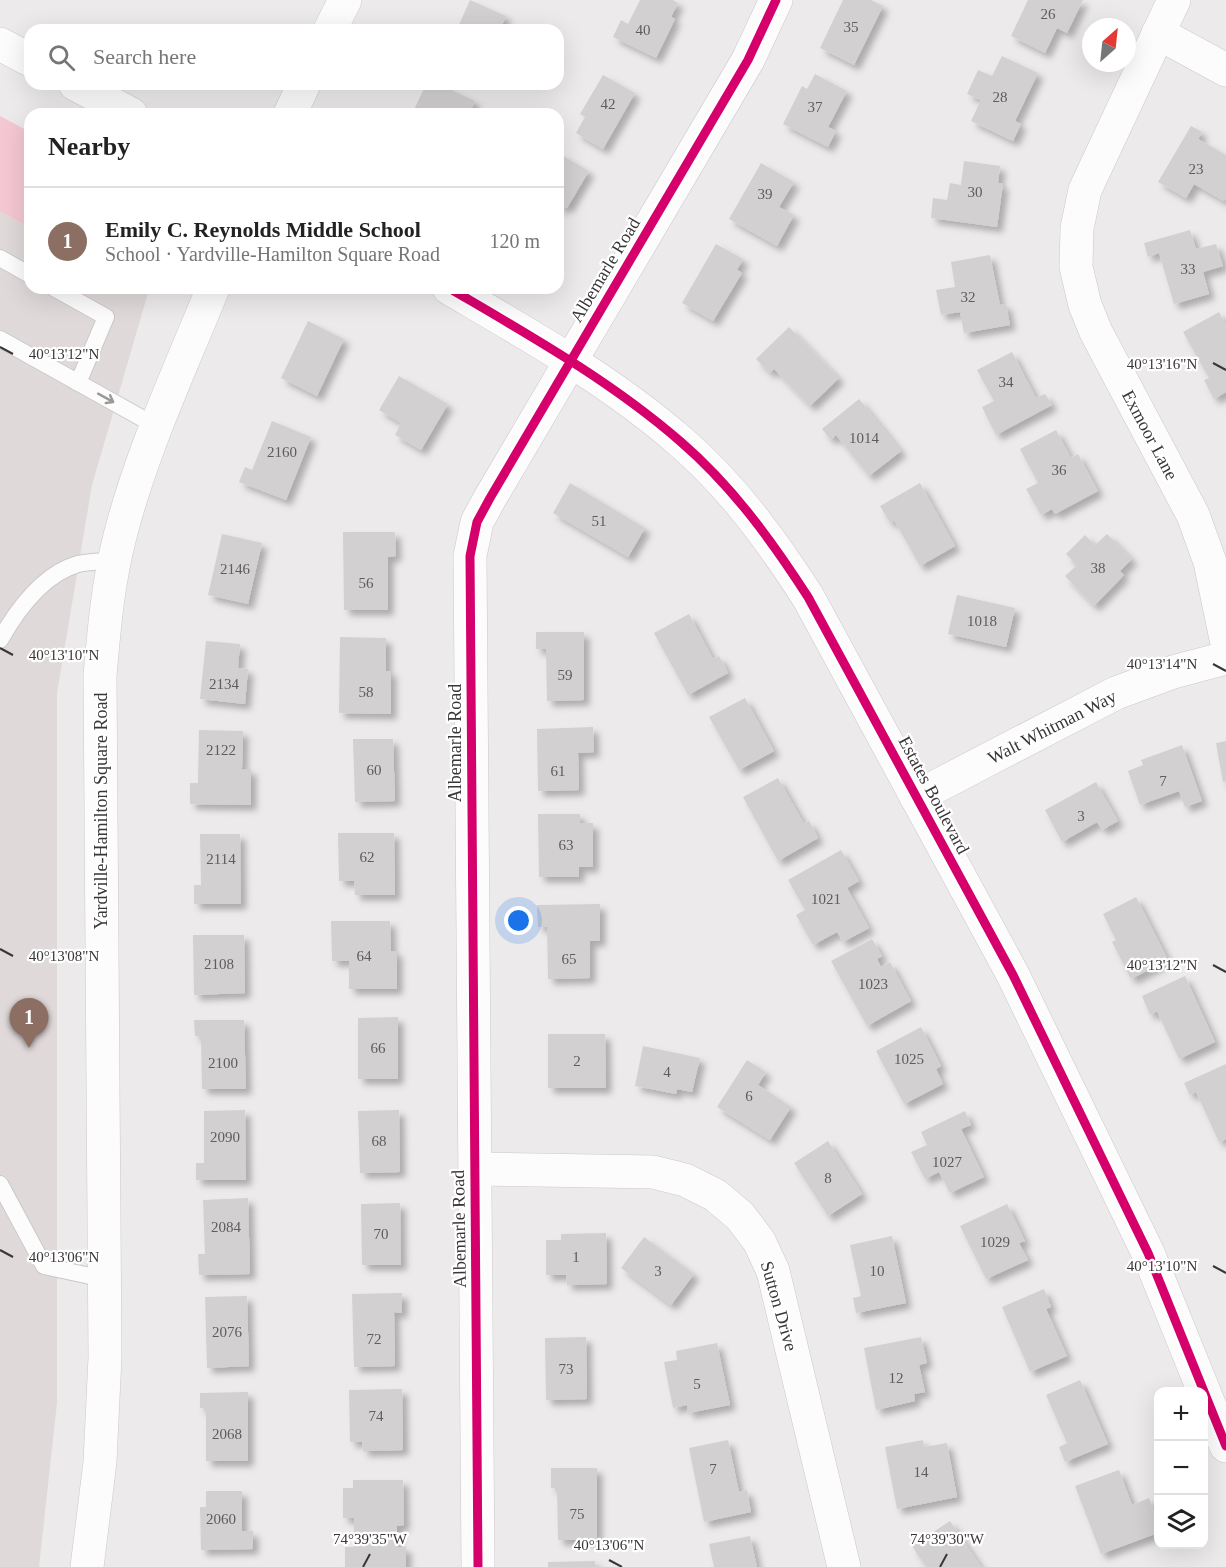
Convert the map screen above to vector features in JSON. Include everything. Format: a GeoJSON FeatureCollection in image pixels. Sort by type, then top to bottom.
{"type":"FeatureCollection","features":[{"type":"Feature","properties":{"kind":"street"},"geometry":{"type":"LineString","coordinates":[[333,24],[345,0]]}},
{"type":"Feature","properties":{"kind":"street","name":"Albemarle Road"},"geometry":{"type":"LineString","coordinates":[[478,1567],[470,556],[477,522],[490,498],[748,60],[776,0]]}},
{"type":"Feature","properties":{"kind":"street","name":"Exmoor Lane"},"geometry":{"type":"LineString","coordinates":[[1174,0],[1085,190],[1077,228],[1076,267],[1084,305],[1096,332],[1193,515],[1210,562],[1226,639]]}},
{"type":"Feature","properties":{"kind":"street"},"geometry":{"type":"LineString","coordinates":[[1158,33],[1226,70]]}},
{"type":"Feature","properties":{"kind":"street"},"geometry":{"type":"LineString","coordinates":[[0,44],[24,57]]}},
{"type":"Feature","properties":{"kind":"street"},"geometry":{"type":"LineString","coordinates":[[86,90],[120,108]]}},
{"type":"Feature","properties":{"kind":"street"},"geometry":{"type":"LineString","coordinates":[[293,108],[301,90]]}},
{"type":"Feature","properties":{"kind":"street","name":"Yardville-Hamilton Square Road"},"geometry":{"type":"LineString","coordinates":[[87,1567],[100,1462],[105,1357],[100,676],[106,612],[120,537],[141,464],[211,294]]}},
{"type":"Feature","properties":{"kind":"street","name":"Estates Boulevard"},"geometry":{"type":"LineString","coordinates":[[459,294],[570,360],[627,398],[682,443],[732,493],[776,548],[808,597],[1013,975],[1148,1253],[1226,1446]]}},
{"type":"Feature","properties":{"kind":"street","name":"Walt Whitman Way"},"geometry":{"type":"LineString","coordinates":[[916,797],[1116,693],[1173,672],[1226,658]]}},
{"type":"Feature","properties":{"kind":"street","name":"Sutton Drive"},"geometry":{"type":"LineString","coordinates":[[475,1169],[653,1172],[685,1180],[715,1195],[740,1216],[759,1241],[773,1271],[844,1567]]}},
{"type":"Feature","properties":{"kind":"lane"},"geometry":{"type":"LineString","coordinates":[[0,258],[24,272]]}},
{"type":"Feature","properties":{"kind":"lane"},"geometry":{"type":"LineString","coordinates":[[65,294],[106,317],[78,383]]}},
{"type":"Feature","properties":{"kind":"lane"},"geometry":{"type":"LineString","coordinates":[[0,339],[156,426]]}},
{"type":"Feature","properties":{"kind":"lane"},"geometry":{"type":"LineString","coordinates":[[0,640],[14,615],[26,600],[56,576],[78,564],[115,560]]}},
{"type":"Feature","properties":{"kind":"lane"},"geometry":{"type":"LineString","coordinates":[[0,1184],[44,1266],[104,1280]]}},
{"type":"Feature","properties":{"kind":"shaded area"},"geometry":{"type":"Polygon","coordinates":[[[0,116],[24,129],[24,225],[0,211],[0,116]]]}},
{"type":"Feature","properties":{"kind":"shaded area"},"geometry":{"type":"Polygon","coordinates":[[[0,211],[24,225],[24,294],[148,294],[92,485],[57,693],[57,1403],[39,1567],[0,1567],[0,211]]]}},
{"type":"Feature","properties":{"kind":"building"},"geometry":{"type":"Polygon","coordinates":[[[470,0],[506,16],[503,24],[459,24],[470,0]]]}},
{"type":"Feature","properties":{"kind":"building"},"geometry":{"type":"Polygon","coordinates":[[[640,0],[673,0],[678,3],[671,17],[675,19],[656,58],[613,37],[621,20],[628,24],[640,0]]]}},
{"type":"Feature","properties":{"kind":"building"},"geometry":{"type":"Polygon","coordinates":[[[843,0],[871,0],[883,6],[854,65],[820,48],[843,0]]]}},
{"type":"Feature","properties":{"kind":"building"},"geometry":{"type":"Polygon","coordinates":[[[1028,0],[1083,0],[1067,33],[1057,28],[1045,53],[1011,36],[1028,0]]]}},
{"type":"Feature","properties":{"kind":"building"},"geometry":{"type":"Polygon","coordinates":[[[1002,56],[1038,73],[1015,121],[1021,124],[1013,141],[971,121],[981,100],[967,94],[978,70],[992,76],[1002,56]]]}},
{"type":"Feature","properties":{"kind":"building"},"geometry":{"type":"Polygon","coordinates":[[[815,74],[847,91],[828,127],[836,131],[828,147],[783,124],[802,86],[807,89],[815,74]]]}},
{"type":"Feature","properties":{"kind":"building"},"geometry":{"type":"Polygon","coordinates":[[[603,75],[635,93],[603,149],[576,133],[585,117],[580,114],[603,75]]]}},
{"type":"Feature","properties":{"kind":"building"},"geometry":{"type":"Polygon","coordinates":[[[423,90],[452,90],[475,101],[472,108],[415,108],[423,90]]]}},
{"type":"Feature","properties":{"kind":"building"},"geometry":{"type":"Polygon","coordinates":[[[1191,126],[1202,132],[1198,139],[1226,155],[1226,198],[1224,201],[1194,184],[1186,198],[1158,182],[1191,126]]]}},
{"type":"Feature","properties":{"kind":"building"},"geometry":{"type":"Polygon","coordinates":[[[564,156],[589,171],[567,208],[564,206],[564,156]]]}},
{"type":"Feature","properties":{"kind":"building"},"geometry":{"type":"Polygon","coordinates":[[[964,161],[1000,166],[998,183],[1003,184],[997,227],[931,218],[933,198],[947,200],[950,183],[961,185],[964,161]]]}},
{"type":"Feature","properties":{"kind":"building"},"geometry":{"type":"Polygon","coordinates":[[[761,163],[794,182],[779,207],[794,215],[777,246],[729,219],[761,163]]]}},
{"type":"Feature","properties":{"kind":"building"},"geometry":{"type":"Polygon","coordinates":[[[1190,230],[1196,249],[1216,244],[1223,266],[1203,272],[1209,294],[1174,304],[1159,253],[1148,257],[1144,243],[1190,230]]]}},
{"type":"Feature","properties":{"kind":"building"},"geometry":{"type":"Polygon","coordinates":[[[716,244],[743,259],[737,270],[742,273],[713,321],[682,303],[716,244]]]}},
{"type":"Feature","properties":{"kind":"building"},"geometry":{"type":"Polygon","coordinates":[[[990,255],[1000,305],[1006,304],[1010,325],[964,333],[960,312],[941,315],[936,290],[955,287],[951,262],[990,255]]]}},
{"type":"Feature","properties":{"kind":"building"},"geometry":{"type":"Polygon","coordinates":[[[1219,312],[1226,325],[1226,392],[1214,399],[1204,380],[1209,378],[1183,332],[1219,312]]]}},
{"type":"Feature","properties":{"kind":"building"},"geometry":{"type":"Polygon","coordinates":[[[308,321],[344,339],[317,396],[281,378],[308,321]]]}},
{"type":"Feature","properties":{"kind":"building"},"geometry":{"type":"Polygon","coordinates":[[[789,327],[839,378],[810,406],[774,369],[770,373],[756,359],[789,327]]]}},
{"type":"Feature","properties":{"kind":"building"},"geometry":{"type":"Polygon","coordinates":[[[1012,352],[1036,398],[1045,394],[1052,405],[996,435],[982,407],[994,401],[977,370],[1012,352]]]}},
{"type":"Feature","properties":{"kind":"building"},"geometry":{"type":"Polygon","coordinates":[[[399,376],[448,404],[421,450],[395,435],[401,423],[379,410],[399,376]]]}},
{"type":"Feature","properties":{"kind":"building"},"geometry":{"type":"Polygon","coordinates":[[[859,399],[901,451],[869,476],[836,435],[831,440],[822,429],[859,399]]]}},
{"type":"Feature","properties":{"kind":"building"},"geometry":{"type":"Polygon","coordinates":[[[272,421],[311,437],[286,500],[239,482],[245,467],[252,470],[272,421]]]}},
{"type":"Feature","properties":{"kind":"building"},"geometry":{"type":"Polygon","coordinates":[[[1056,430],[1071,458],[1078,454],[1098,491],[1055,514],[1052,509],[1041,515],[1026,489],[1038,483],[1020,449],[1056,430]]]}},
{"type":"Feature","properties":{"kind":"building"},"geometry":{"type":"Polygon","coordinates":[[[570,483],[645,528],[628,557],[553,513],[570,483]]]}},
{"type":"Feature","properties":{"kind":"building"},"geometry":{"type":"Polygon","coordinates":[[[920,483],[955,546],[920,566],[894,520],[890,523],[880,506],[920,483]]]}},
{"type":"Feature","properties":{"kind":"building"},"geometry":{"type":"Polygon","coordinates":[[[343,532],[395,532],[396,556],[388,557],[388,610],[344,610],[343,532]]]}},
{"type":"Feature","properties":{"kind":"building"},"geometry":{"type":"Polygon","coordinates":[[[222,534],[262,543],[248,604],[208,595],[222,534]]]}},
{"type":"Feature","properties":{"kind":"building"},"geometry":{"type":"Polygon","coordinates":[[[1107,534],[1132,559],[1120,571],[1124,575],[1094,606],[1065,576],[1077,565],[1066,554],[1085,535],[1095,545],[1107,534]]]}},
{"type":"Feature","properties":{"kind":"building"},"geometry":{"type":"Polygon","coordinates":[[[957,595],[1015,608],[1006,647],[948,634],[957,595]]]}},
{"type":"Feature","properties":{"kind":"building"},"geometry":{"type":"Polygon","coordinates":[[[689,614],[713,659],[719,656],[728,673],[688,695],[654,633],[689,614]]]}},
{"type":"Feature","properties":{"kind":"building"},"geometry":{"type":"Polygon","coordinates":[[[536,632],[584,632],[584,700],[547,701],[546,649],[536,649],[536,632]]]}},
{"type":"Feature","properties":{"kind":"building"},"geometry":{"type":"Polygon","coordinates":[[[340,637],[386,638],[386,671],[391,671],[391,714],[339,713],[340,637]]]}},
{"type":"Feature","properties":{"kind":"building"},"geometry":{"type":"Polygon","coordinates":[[[206,641],[240,644],[238,668],[248,669],[245,704],[200,699],[206,641]]]}},
{"type":"Feature","properties":{"kind":"building"},"geometry":{"type":"Polygon","coordinates":[[[745,698],[774,751],[739,770],[709,717],[745,698]]]}},
{"type":"Feature","properties":{"kind":"building"},"geometry":{"type":"Polygon","coordinates":[[[593,727],[594,752],[578,753],[579,790],[538,791],[537,729],[593,727]]]}},
{"type":"Feature","properties":{"kind":"building"},"geometry":{"type":"Polygon","coordinates":[[[199,730],[243,731],[242,769],[251,769],[251,805],[190,804],[190,783],[198,783],[199,730]]]}},
{"type":"Feature","properties":{"kind":"building"},"geometry":{"type":"Polygon","coordinates":[[[353,739],[393,739],[395,801],[355,802],[353,739]]]}},
{"type":"Feature","properties":{"kind":"building"},"geometry":{"type":"Polygon","coordinates":[[[1226,741],[1226,781],[1223,782],[1216,743],[1226,741]]]}},
{"type":"Feature","properties":{"kind":"building"},"geometry":{"type":"Polygon","coordinates":[[[1182,745],[1202,801],[1185,807],[1179,791],[1140,805],[1128,771],[1143,765],[1141,760],[1182,745]]]}},
{"type":"Feature","properties":{"kind":"building"},"geometry":{"type":"Polygon","coordinates":[[[778,778],[804,824],[809,821],[818,838],[778,861],[743,797],[778,778]]]}},
{"type":"Feature","properties":{"kind":"building"},"geometry":{"type":"Polygon","coordinates":[[[1096,782],[1118,821],[1102,830],[1097,822],[1062,842],[1045,810],[1096,782]]]}},
{"type":"Feature","properties":{"kind":"building"},"geometry":{"type":"Polygon","coordinates":[[[538,814],[580,814],[580,823],[593,823],[593,867],[579,867],[579,877],[539,877],[538,814]]]}},
{"type":"Feature","properties":{"kind":"building"},"geometry":{"type":"Polygon","coordinates":[[[338,833],[394,833],[395,895],[355,895],[354,881],[339,881],[338,833]]]}},
{"type":"Feature","properties":{"kind":"building"},"geometry":{"type":"Polygon","coordinates":[[[200,834],[240,834],[241,904],[194,904],[194,885],[201,885],[200,834]]]}},
{"type":"Feature","properties":{"kind":"building"},"geometry":{"type":"Polygon","coordinates":[[[841,850],[859,881],[847,888],[869,928],[843,942],[837,932],[813,945],[796,915],[805,910],[788,880],[841,850]]]}},
{"type":"Feature","properties":{"kind":"building"},"geometry":{"type":"Polygon","coordinates":[[[1136,897],[1168,960],[1131,979],[1112,942],[1116,940],[1103,914],[1136,897]]]}},
{"type":"Feature","properties":{"kind":"building"},"geometry":{"type":"Polygon","coordinates":[[[600,904],[600,941],[590,941],[590,978],[548,979],[547,927],[538,927],[537,905],[600,904]]]}},
{"type":"Feature","properties":{"kind":"building"},"geometry":{"type":"Polygon","coordinates":[[[331,921],[390,921],[391,951],[397,951],[397,989],[349,989],[349,961],[332,961],[331,921]]]}},
{"type":"Feature","properties":{"kind":"building"},"geometry":{"type":"Polygon","coordinates":[[[193,935],[244,935],[245,993],[194,995],[193,935]]]}},
{"type":"Feature","properties":{"kind":"building"},"geometry":{"type":"Polygon","coordinates":[[[872,939],[882,956],[877,959],[881,967],[890,962],[911,1001],[867,1026],[831,961],[872,939]]]}},
{"type":"Feature","properties":{"kind":"building"},"geometry":{"type":"Polygon","coordinates":[[[1185,976],[1215,1042],[1179,1059],[1157,1011],[1150,1015],[1142,996],[1185,976]]]}},
{"type":"Feature","properties":{"kind":"building"},"geometry":{"type":"Polygon","coordinates":[[[398,1017],[398,1079],[358,1079],[358,1018],[398,1017]]]}},
{"type":"Feature","properties":{"kind":"building"},"geometry":{"type":"Polygon","coordinates":[[[194,1020],[244,1020],[246,1089],[202,1089],[201,1036],[195,1036],[194,1020]]]}},
{"type":"Feature","properties":{"kind":"building"},"geometry":{"type":"Polygon","coordinates":[[[921,1027],[941,1066],[936,1069],[943,1084],[904,1104],[876,1051],[921,1027]]]}},
{"type":"Feature","properties":{"kind":"building"},"geometry":{"type":"Polygon","coordinates":[[[548,1034],[605,1034],[606,1088],[548,1088],[548,1034]]]}},
{"type":"Feature","properties":{"kind":"building"},"geometry":{"type":"Polygon","coordinates":[[[643,1046],[700,1058],[692,1092],[677,1089],[676,1094],[635,1086],[643,1046]]]}},
{"type":"Feature","properties":{"kind":"building"},"geometry":{"type":"Polygon","coordinates":[[[747,1060],[766,1072],[758,1085],[791,1107],[770,1140],[717,1107],[747,1060]]]}},
{"type":"Feature","properties":{"kind":"building"},"geometry":{"type":"Polygon","coordinates":[[[1226,1064],[1226,1139],[1219,1142],[1196,1092],[1190,1095],[1184,1083],[1226,1064]]]}},
{"type":"Feature","properties":{"kind":"building"},"geometry":{"type":"Polygon","coordinates":[[[245,1110],[246,1180],[196,1180],[196,1163],[204,1163],[204,1111],[245,1110]]]}},
{"type":"Feature","properties":{"kind":"building"},"geometry":{"type":"Polygon","coordinates":[[[399,1110],[400,1172],[360,1173],[358,1111],[399,1110]]]}},
{"type":"Feature","properties":{"kind":"building"},"geometry":{"type":"Polygon","coordinates":[[[965,1111],[971,1125],[961,1129],[984,1177],[950,1193],[939,1172],[925,1179],[911,1152],[927,1145],[921,1132],[965,1111]]]}},
{"type":"Feature","properties":{"kind":"building"},"geometry":{"type":"Polygon","coordinates":[[[828,1141],[862,1194],[828,1216],[794,1163],[828,1141]]]}},
{"type":"Feature","properties":{"kind":"building"},"geometry":{"type":"Polygon","coordinates":[[[248,1198],[250,1274],[199,1275],[198,1254],[205,1254],[203,1200],[248,1198]]]}},
{"type":"Feature","properties":{"kind":"building"},"geometry":{"type":"Polygon","coordinates":[[[400,1203],[401,1265],[362,1265],[361,1204],[400,1203]]]}},
{"type":"Feature","properties":{"kind":"building"},"geometry":{"type":"Polygon","coordinates":[[[1007,1204],[1025,1241],[1019,1243],[1028,1260],[986,1279],[960,1226],[1007,1204]]]}},
{"type":"Feature","properties":{"kind":"building"},"geometry":{"type":"Polygon","coordinates":[[[606,1233],[607,1284],[567,1285],[566,1275],[546,1275],[546,1240],[561,1240],[561,1234],[606,1233]]]}},
{"type":"Feature","properties":{"kind":"building"},"geometry":{"type":"Polygon","coordinates":[[[892,1236],[906,1303],[856,1313],[853,1298],[861,1296],[850,1245],[892,1236]]]}},
{"type":"Feature","properties":{"kind":"building"},"geometry":{"type":"Polygon","coordinates":[[[644,1237],[694,1274],[671,1305],[621,1268],[644,1237]]]}},
{"type":"Feature","properties":{"kind":"building"},"geometry":{"type":"Polygon","coordinates":[[[1044,1289],[1051,1307],[1046,1309],[1067,1356],[1030,1372],[1002,1307],[1044,1289]]]}},
{"type":"Feature","properties":{"kind":"building"},"geometry":{"type":"Polygon","coordinates":[[[402,1293],[402,1313],[394,1312],[395,1366],[354,1367],[352,1294],[402,1293]]]}},
{"type":"Feature","properties":{"kind":"building"},"geometry":{"type":"Polygon","coordinates":[[[247,1296],[249,1366],[207,1368],[205,1297],[247,1296]]]}},
{"type":"Feature","properties":{"kind":"building"},"geometry":{"type":"Polygon","coordinates":[[[586,1337],[587,1399],[546,1400],[545,1338],[586,1337]]]}},
{"type":"Feature","properties":{"kind":"building"},"geometry":{"type":"Polygon","coordinates":[[[921,1337],[927,1363],[919,1365],[925,1392],[914,1394],[915,1401],[876,1410],[864,1348],[921,1337]]]}},
{"type":"Feature","properties":{"kind":"building"},"geometry":{"type":"Polygon","coordinates":[[[717,1343],[730,1405],[688,1413],[687,1405],[673,1408],[664,1362],[677,1360],[676,1351],[717,1343]]]}},
{"type":"Feature","properties":{"kind":"building"},"geometry":{"type":"Polygon","coordinates":[[[1080,1380],[1108,1444],[1065,1462],[1059,1447],[1067,1443],[1046,1395],[1080,1380]]]}},
{"type":"Feature","properties":{"kind":"building"},"geometry":{"type":"Polygon","coordinates":[[[402,1389],[403,1450],[363,1451],[362,1442],[350,1442],[349,1390],[402,1389]]]}},
{"type":"Feature","properties":{"kind":"building"},"geometry":{"type":"Polygon","coordinates":[[[248,1392],[248,1461],[206,1461],[206,1408],[200,1408],[200,1393],[248,1392]]]}},
{"type":"Feature","properties":{"kind":"building"},"geometry":{"type":"Polygon","coordinates":[[[728,1440],[739,1492],[747,1490],[751,1512],[704,1522],[689,1448],[728,1440]]]}},
{"type":"Feature","properties":{"kind":"building"},"geometry":{"type":"Polygon","coordinates":[[[923,1440],[924,1447],[947,1443],[957,1497],[897,1509],[885,1447],[923,1440]]]}},
{"type":"Feature","properties":{"kind":"building"},"geometry":{"type":"Polygon","coordinates":[[[551,1468],[597,1468],[597,1540],[558,1540],[557,1488],[551,1488],[551,1468]]]}},
{"type":"Feature","properties":{"kind":"building"},"geometry":{"type":"Polygon","coordinates":[[[1119,1470],[1132,1505],[1149,1498],[1154,1512],[1154,1534],[1101,1554],[1075,1486],[1119,1470]]]}},
{"type":"Feature","properties":{"kind":"building"},"geometry":{"type":"Polygon","coordinates":[[[353,1480],[403,1480],[404,1525],[397,1526],[397,1547],[406,1547],[406,1567],[345,1567],[345,1547],[354,1547],[354,1518],[343,1518],[343,1488],[353,1488],[353,1480]]]}},
{"type":"Feature","properties":{"kind":"building"},"geometry":{"type":"Polygon","coordinates":[[[206,1491],[242,1491],[242,1531],[253,1531],[253,1549],[201,1550],[200,1507],[206,1507],[206,1491]]]}},
{"type":"Feature","properties":{"kind":"building"},"geometry":{"type":"Polygon","coordinates":[[[950,1521],[981,1567],[926,1567],[912,1546],[950,1521]]]}},
{"type":"Feature","properties":{"kind":"building"},"geometry":{"type":"Polygon","coordinates":[[[750,1536],[757,1567],[714,1567],[709,1544],[750,1536]]]}},
{"type":"Feature","properties":{"kind":"building"},"geometry":{"type":"Polygon","coordinates":[[[595,1561],[595,1567],[548,1567],[548,1562],[595,1561]]]}},
{"type":"Feature","properties":{"kind":"cycle path"},"geometry":{"type":"LineString","coordinates":[[478,1567],[470,556],[477,522],[490,498],[748,60],[776,0]]}},
{"type":"Feature","properties":{"kind":"cycle path"},"geometry":{"type":"LineString","coordinates":[[459,294],[598,379],[681,442],[700,459],[750,515],[808,597],[1013,975],[1148,1253],[1226,1446]]}},
{"type":"Feature","properties":{"kind":"place","name":"Emily C. Reynolds Middle School"},"geometry":{"type":"Point","coordinates":[29,1048]}}]}
